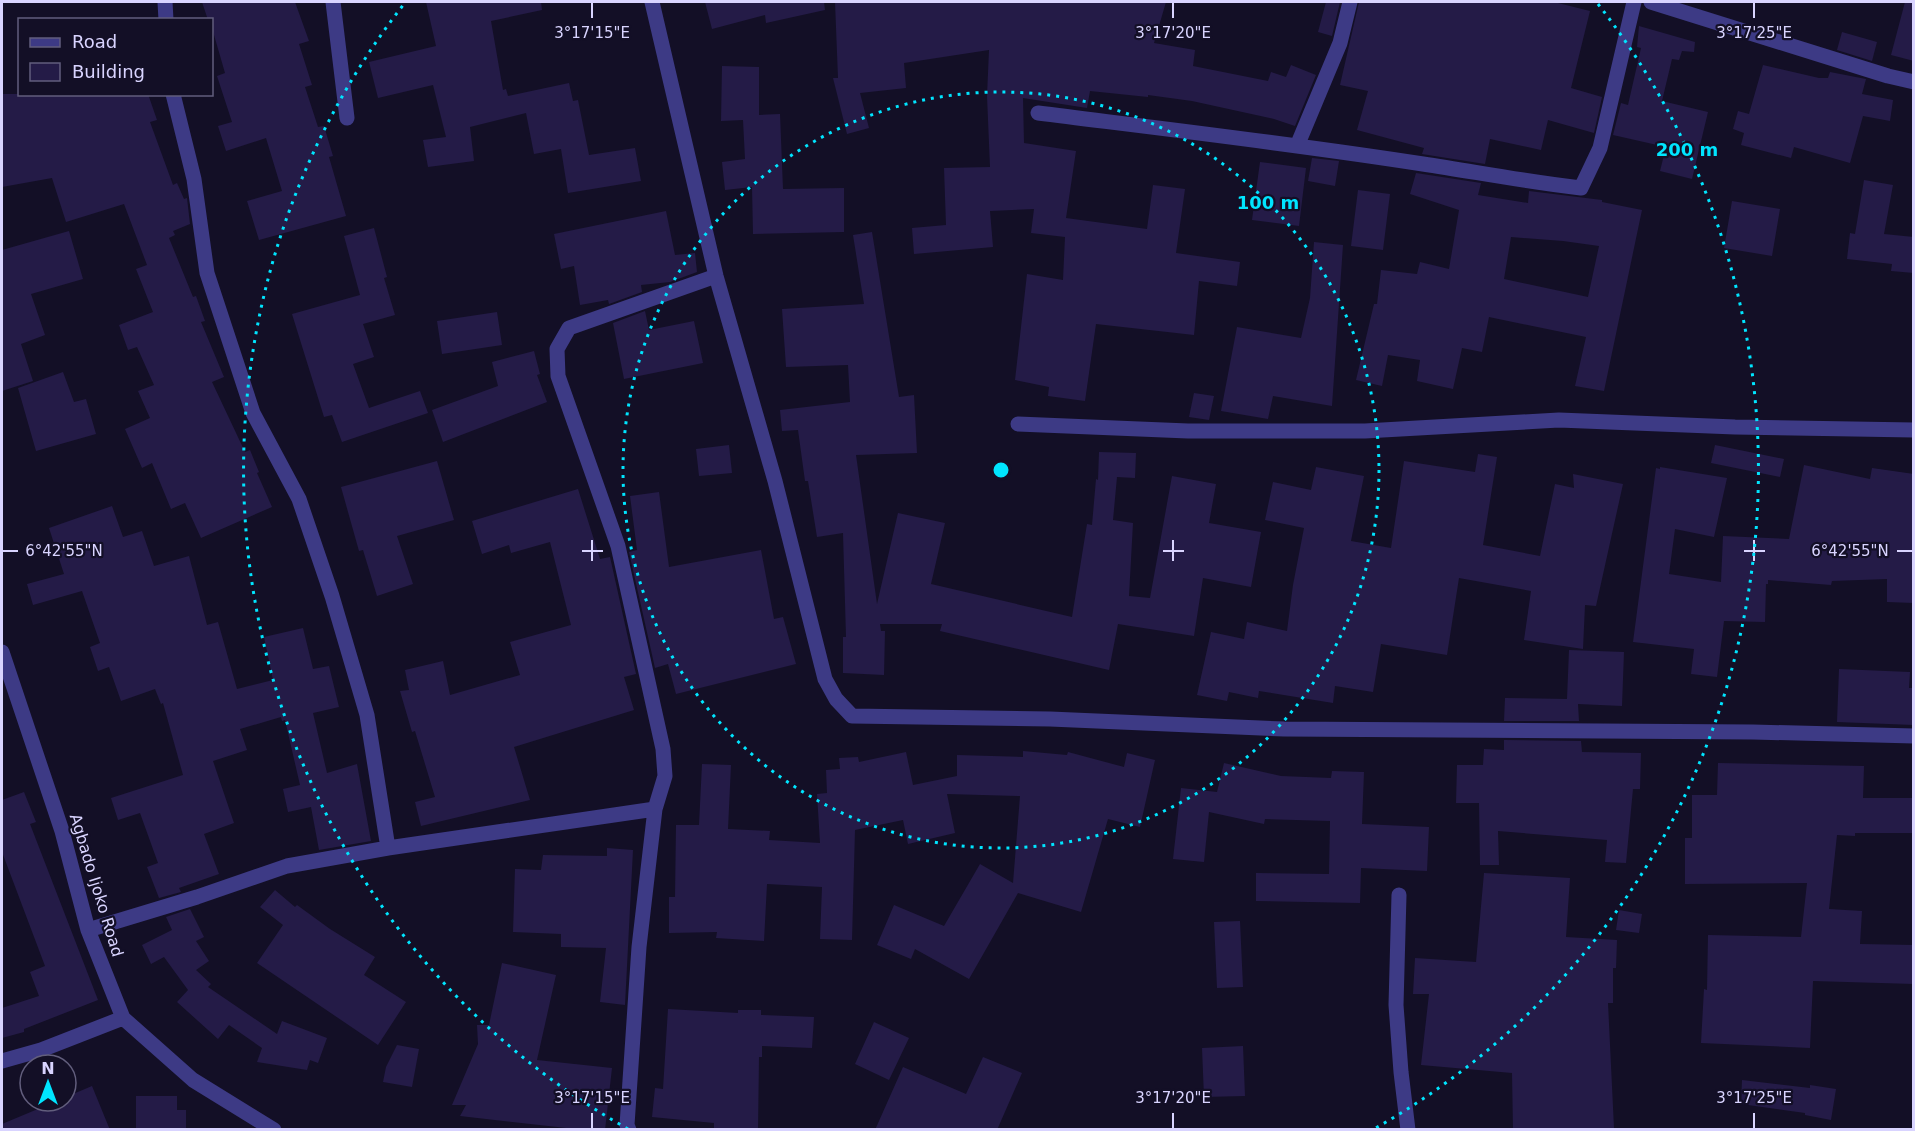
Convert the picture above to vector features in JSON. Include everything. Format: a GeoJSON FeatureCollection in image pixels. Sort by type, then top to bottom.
{"type":"FeatureCollection","features":[{"type":"Feature","properties":{"kind":"street"},"geometry":{"type":"LineString","coordinates":[[165,2],[166,18]]}},
{"type":"Feature","properties":{"kind":"street"},"geometry":{"type":"LineString","coordinates":[[333,2],[347,118]]}},
{"type":"Feature","properties":{"kind":"street"},"geometry":{"type":"LineString","coordinates":[[652,2],[716,276],[775,481],[825,679],[836,699],[852,716],[1050,719],[1284,729],[1753,732],[1914,736]]}},
{"type":"Feature","properties":{"kind":"street"},"geometry":{"type":"LineString","coordinates":[[1297,146],[1340,43],[1350,2]]}},
{"type":"Feature","properties":{"kind":"street"},"geometry":{"type":"LineString","coordinates":[[1038,113],[1297,146],[1581,189],[1600,148],[1634,2]]}},
{"type":"Feature","properties":{"kind":"street"},"geometry":{"type":"LineString","coordinates":[[1651,2],[1888,76],[1914,82]]}},
{"type":"Feature","properties":{"kind":"street"},"geometry":{"type":"LineString","coordinates":[[173,96],[194,179],[207,273],[253,413],[299,499],[332,596],[367,715],[388,848]]}},
{"type":"Feature","properties":{"kind":"street"},"geometry":{"type":"LineString","coordinates":[[629,1130],[627,1125],[639,947],[655,809],[665,776],[663,749],[618,546],[558,376],[557,349],[569,328],[716,276]]}},
{"type":"Feature","properties":{"kind":"street"},"geometry":{"type":"LineString","coordinates":[[1018,424],[1188,431],[1365,431],[1559,420],[1735,427],[1914,430]]}},
{"type":"Feature","properties":{"kind":"street","name":"Agbado Ijoko Road"},"geometry":{"type":"LineString","coordinates":[[2,652],[62,831],[88,930],[123,1018],[193,1080],[274,1130]]}},
{"type":"Feature","properties":{"kind":"street"},"geometry":{"type":"LineString","coordinates":[[88,930],[198,897],[287,866],[388,848],[655,809]]}},
{"type":"Feature","properties":{"kind":"street"},"geometry":{"type":"LineString","coordinates":[[1399,895],[1396,1005],[1408,1130]]}},
{"type":"Feature","properties":{"kind":"street"},"geometry":{"type":"LineString","coordinates":[[2,1061],[41,1050],[123,1018]]}},
{"type":"Feature","properties":{"kind":"building"},"geometry":{"type":"Polygon","coordinates":[[[202,2],[295,2],[309,41],[299,44],[312,85],[305,87],[318,127],[324,126],[333,156],[329,157],[346,216],[259,240],[247,201],[282,191],[266,138],[226,151],[218,126],[232,122],[217,76],[225,73],[213,31],[213,18],[207,18],[202,2]]]}},
{"type":"Feature","properties":{"kind":"building"},"geometry":{"type":"Polygon","coordinates":[[[426,2],[541,2],[542,10],[491,21],[503,90],[506,89],[508,96],[569,83],[573,101],[578,100],[589,155],[635,148],[641,181],[568,193],[561,149],[534,154],[526,113],[470,127],[474,161],[428,167],[423,140],[446,137],[433,85],[378,98],[369,62],[436,46],[426,2]]]}},
{"type":"Feature","properties":{"kind":"building"},"geometry":{"type":"Polygon","coordinates":[[[705,2],[824,2],[825,10],[766,23],[765,15],[712,29],[705,2]]]}},
{"type":"Feature","properties":{"kind":"building"},"geometry":{"type":"Polygon","coordinates":[[[835,2],[1166,2],[1154,43],[1195,50],[1193,66],[1268,81],[1271,72],[1286,77],[1291,65],[1316,75],[1295,126],[1274,119],[1192,101],[1148,95],[1148,97],[1090,91],[1087,108],[1023,98],[1024,143],[1076,151],[1066,218],[1147,229],[1153,185],[1185,189],[1176,253],[1240,262],[1237,286],[1199,281],[1194,335],[1096,324],[1085,401],[1048,396],[1049,387],[1015,380],[1027,274],[1063,280],[1065,237],[1031,233],[1034,209],[990,211],[993,247],[914,254],[912,228],[946,225],[944,168],[990,167],[987,96],[989,50],[904,63],[906,88],[860,93],[869,128],[847,134],[833,78],[838,78],[835,2]]]}},
{"type":"Feature","properties":{"kind":"building"},"geometry":{"type":"Polygon","coordinates":[[[1326,2],[1340,2],[1332,36],[1318,32],[1326,2]]]}},
{"type":"Feature","properties":{"kind":"building"},"geometry":{"type":"Polygon","coordinates":[[[1359,2],[1554,2],[1590,11],[1571,88],[1602,97],[1594,133],[1548,120],[1541,150],[1490,139],[1485,164],[1422,154],[1424,148],[1357,130],[1368,91],[1340,85],[1359,2]]]}},
{"type":"Feature","properties":{"kind":"building"},"geometry":{"type":"Polygon","coordinates":[[[1905,2],[1914,2],[1914,61],[1891,55],[1905,2]]]}},
{"type":"Feature","properties":{"kind":"building"},"geometry":{"type":"Polygon","coordinates":[[[1639,26],[1695,42],[1694,52],[1682,51],[1679,60],[1672,59],[1662,101],[1708,112],[1692,179],[1660,171],[1666,147],[1613,135],[1621,103],[1628,105],[1641,48],[1637,47],[1639,26]]]}},
{"type":"Feature","properties":{"kind":"building"},"geometry":{"type":"Polygon","coordinates":[[[1842,32],[1877,42],[1872,61],[1837,50],[1842,32]]]}},
{"type":"Feature","properties":{"kind":"building"},"geometry":{"type":"Polygon","coordinates":[[[1763,65],[1819,78],[1828,78],[1830,72],[1866,79],[1862,94],[1893,100],[1890,121],[1863,116],[1850,163],[1794,147],[1791,158],[1741,145],[1744,133],[1733,129],[1738,111],[1749,114],[1763,65]]]}},
{"type":"Feature","properties":{"kind":"building"},"geometry":{"type":"Polygon","coordinates":[[[722,66],[759,67],[759,115],[780,114],[783,189],[844,188],[844,232],[753,234],[752,187],[725,190],[722,162],[745,159],[743,120],[721,121],[722,66]]]}},
{"type":"Feature","properties":{"kind":"building"},"geometry":{"type":"Polygon","coordinates":[[[2,94],[149,96],[157,120],[150,122],[173,185],[177,183],[184,199],[187,198],[190,224],[173,231],[175,235],[169,238],[193,297],[196,296],[205,321],[201,322],[224,377],[212,382],[245,452],[250,450],[272,507],[201,538],[185,503],[171,509],[152,463],[142,468],[125,429],[150,418],[138,391],[154,385],[137,347],[128,350],[119,325],[153,312],[136,269],[147,265],[124,204],[66,222],[52,178],[2,187],[2,94]]]}},
{"type":"Feature","properties":{"kind":"building"},"geometry":{"type":"Polygon","coordinates":[[[1312,158],[1339,161],[1335,186],[1308,181],[1312,158]]]}},
{"type":"Feature","properties":{"kind":"building"},"geometry":{"type":"Polygon","coordinates":[[[1260,162],[1306,168],[1299,226],[1252,220],[1260,162]]]}},
{"type":"Feature","properties":{"kind":"building"},"geometry":{"type":"Polygon","coordinates":[[[1416,173],[1481,183],[1478,195],[1528,203],[1529,191],[1602,200],[1602,202],[1642,210],[1604,391],[1575,386],[1586,337],[1489,317],[1482,352],[1462,348],[1453,389],[1417,381],[1420,360],[1388,355],[1382,386],[1356,380],[1374,304],[1377,304],[1381,270],[1417,274],[1420,262],[1449,269],[1459,210],[1410,194],[1416,173]],[[1511,237],[1504,279],[1588,297],[1599,246],[1511,237]]]}},
{"type":"Feature","properties":{"kind":"building"},"geometry":{"type":"Polygon","coordinates":[[[1864,180],[1893,185],[1884,234],[1914,237],[1914,273],[1891,271],[1892,264],[1847,259],[1850,233],[1855,234],[1864,180]]]}},
{"type":"Feature","properties":{"kind":"building"},"geometry":{"type":"Polygon","coordinates":[[[1358,190],[1390,194],[1383,250],[1351,246],[1358,190]]]}},
{"type":"Feature","properties":{"kind":"building"},"geometry":{"type":"Polygon","coordinates":[[[1732,201],[1780,209],[1772,256],[1724,248],[1732,201]]]}},
{"type":"Feature","properties":{"kind":"building"},"geometry":{"type":"Polygon","coordinates":[[[666,211],[675,255],[695,253],[697,272],[670,282],[641,285],[642,292],[609,304],[608,300],[580,305],[574,266],[561,269],[554,234],[666,211]]]}},
{"type":"Feature","properties":{"kind":"building"},"geometry":{"type":"Polygon","coordinates":[[[374,228],[387,277],[384,278],[395,315],[363,324],[374,357],[353,364],[369,408],[420,391],[428,413],[342,442],[332,415],[324,417],[292,314],[360,295],[344,236],[374,228]]]}},
{"type":"Feature","properties":{"kind":"building"},"geometry":{"type":"Polygon","coordinates":[[[69,231],[83,279],[31,294],[45,335],[21,344],[33,381],[2,391],[2,250],[69,231]]]}},
{"type":"Feature","properties":{"kind":"building"},"geometry":{"type":"Polygon","coordinates":[[[872,232],[899,397],[914,395],[917,453],[856,455],[877,604],[898,513],[945,523],[931,584],[1072,617],[1087,524],[1092,525],[1099,452],[1136,453],[1135,478],[1117,477],[1113,520],[1133,523],[1129,596],[1150,598],[1172,476],[1216,484],[1209,523],[1261,532],[1251,587],[1203,578],[1194,636],[1118,624],[1109,670],[940,631],[942,624],[880,624],[881,631],[885,631],[884,675],[843,673],[843,637],[846,637],[843,533],[817,537],[808,481],[805,481],[798,430],[782,431],[780,410],[850,402],[848,365],[786,367],[782,309],[864,304],[853,235],[872,232]]]}},
{"type":"Feature","properties":{"kind":"building"},"geometry":{"type":"Polygon","coordinates":[[[1314,242],[1343,245],[1332,406],[1273,396],[1268,419],[1221,411],[1237,327],[1301,338],[1310,298],[1314,242]]]}},
{"type":"Feature","properties":{"kind":"building"},"geometry":{"type":"Polygon","coordinates":[[[645,311],[649,330],[694,321],[703,363],[624,379],[613,323],[645,311]]]}},
{"type":"Feature","properties":{"kind":"building"},"geometry":{"type":"Polygon","coordinates":[[[497,312],[502,345],[442,354],[437,321],[497,312]]]}},
{"type":"Feature","properties":{"kind":"building"},"geometry":{"type":"Polygon","coordinates":[[[534,351],[540,374],[537,375],[547,402],[443,442],[432,410],[498,386],[492,362],[534,351]]]}},
{"type":"Feature","properties":{"kind":"building"},"geometry":{"type":"Polygon","coordinates":[[[63,372],[74,402],[86,399],[96,434],[36,451],[18,388],[63,372]]]}},
{"type":"Feature","properties":{"kind":"building"},"geometry":{"type":"Polygon","coordinates":[[[1194,393],[1214,396],[1209,420],[1189,417],[1194,393]]]}},
{"type":"Feature","properties":{"kind":"building"},"geometry":{"type":"Polygon","coordinates":[[[729,445],[732,473],[699,476],[696,449],[729,445]]]}},
{"type":"Feature","properties":{"kind":"building"},"geometry":{"type":"Polygon","coordinates":[[[1715,445],[1784,459],[1780,477],[1711,463],[1715,445]]]}},
{"type":"Feature","properties":{"kind":"building"},"geometry":{"type":"Polygon","coordinates":[[[1478,454],[1497,457],[1483,545],[1540,556],[1555,484],[1574,488],[1573,474],[1623,484],[1596,606],[1585,605],[1583,649],[1524,640],[1531,591],[1459,578],[1447,655],[1381,644],[1373,692],[1335,686],[1333,703],[1259,691],[1258,698],[1229,692],[1227,701],[1197,695],[1211,632],[1244,639],[1247,622],[1287,631],[1304,528],[1265,520],[1273,482],[1311,490],[1316,467],[1364,476],[1351,541],[1391,548],[1404,461],[1475,472],[1478,454]]]}},
{"type":"Feature","properties":{"kind":"building"},"geometry":{"type":"Polygon","coordinates":[[[437,461],[454,520],[397,536],[413,584],[377,596],[363,550],[359,551],[341,487],[437,461]]]}},
{"type":"Feature","properties":{"kind":"building"},"geometry":{"type":"Polygon","coordinates":[[[1804,465],[1870,479],[1872,468],[1914,474],[1914,603],[1887,602],[1887,579],[1832,581],[1831,585],[1768,580],[1765,622],[1724,621],[1717,677],[1691,674],[1694,649],[1633,642],[1656,468],[1727,478],[1714,537],[1675,529],[1669,574],[1721,582],[1723,536],[1789,539],[1804,465]]]}},
{"type":"Feature","properties":{"kind":"building"},"geometry":{"type":"Polygon","coordinates":[[[578,489],[600,559],[610,557],[636,674],[624,677],[634,710],[514,747],[530,800],[421,826],[415,802],[435,797],[400,691],[409,690],[405,670],[443,661],[450,695],[520,675],[510,642],[571,625],[550,542],[511,553],[509,545],[482,554],[472,521],[578,489]]]}},
{"type":"Feature","properties":{"kind":"building"},"geometry":{"type":"Polygon","coordinates":[[[659,492],[669,567],[761,550],[774,619],[783,617],[796,664],[676,694],[668,664],[655,668],[629,552],[637,550],[630,496],[659,492]]]}},
{"type":"Feature","properties":{"kind":"building"},"geometry":{"type":"Polygon","coordinates":[[[112,506],[123,537],[142,531],[154,566],[189,556],[207,625],[218,622],[237,689],[273,680],[264,637],[303,628],[313,669],[329,666],[339,707],[313,713],[327,773],[357,764],[371,841],[319,850],[311,807],[288,812],[283,789],[300,785],[285,720],[282,721],[281,717],[240,729],[247,750],[213,761],[234,823],[204,834],[219,874],[179,888],[181,892],[159,898],[147,867],[158,863],[140,813],[118,820],[111,798],[183,775],[163,703],[161,704],[155,689],[121,701],[109,667],[98,671],[90,647],[100,643],[82,591],[33,605],[27,584],[64,574],[49,528],[112,506]]]}},
{"type":"Feature","properties":{"kind":"building"},"geometry":{"type":"Polygon","coordinates":[[[1569,650],[1624,652],[1622,706],[1578,704],[1579,721],[1504,721],[1505,698],[1567,699],[1569,650]]]}},
{"type":"Feature","properties":{"kind":"building"},"geometry":{"type":"Polygon","coordinates":[[[1839,669],[1910,672],[1909,688],[1914,688],[1914,725],[1837,722],[1839,669]]]}},
{"type":"Feature","properties":{"kind":"building"},"geometry":{"type":"Polygon","coordinates":[[[1504,740],[1581,741],[1582,752],[1641,753],[1640,789],[1633,789],[1626,863],[1605,862],[1607,840],[1498,831],[1499,865],[1480,865],[1479,803],[1456,803],[1457,765],[1483,765],[1484,749],[1504,750],[1504,740]]]}},
{"type":"Feature","properties":{"kind":"building"},"geometry":{"type":"Polygon","coordinates":[[[1023,751],[1067,755],[1068,752],[1124,767],[1127,753],[1155,760],[1140,827],[1108,819],[1081,912],[1018,893],[969,979],[915,949],[911,959],[877,945],[894,905],[944,926],[980,864],[1013,883],[1020,796],[947,794],[955,833],[908,844],[903,820],[855,830],[852,940],[820,939],[822,887],[767,884],[764,941],[716,938],[717,932],[669,933],[669,897],[675,897],[676,825],[699,825],[702,764],[731,765],[728,829],[770,831],[769,840],[820,843],[817,794],[827,793],[826,770],[840,769],[839,758],[858,757],[859,762],[906,752],[913,785],[957,776],[957,755],[1023,757],[1023,751]]]}},
{"type":"Feature","properties":{"kind":"building"},"geometry":{"type":"Polygon","coordinates":[[[1224,763],[1281,776],[1331,778],[1332,771],[1364,772],[1362,824],[1429,827],[1427,871],[1361,868],[1360,903],[1256,901],[1256,873],[1329,874],[1330,821],[1265,819],[1264,824],[1209,812],[1204,862],[1173,859],[1181,788],[1217,792],[1224,763]]]}},
{"type":"Feature","properties":{"kind":"building"},"geometry":{"type":"Polygon","coordinates":[[[1718,763],[1864,766],[1863,798],[1914,798],[1914,833],[1837,835],[1829,909],[1862,911],[1860,944],[1914,945],[1914,984],[1813,981],[1810,1048],[1701,1043],[1704,989],[1707,990],[1708,935],[1801,937],[1807,883],[1685,884],[1685,838],[1692,838],[1692,795],[1717,795],[1718,763]]]}},
{"type":"Feature","properties":{"kind":"building"},"geometry":{"type":"Polygon","coordinates":[[[24,792],[36,822],[30,824],[98,1000],[24,1029],[24,1032],[2,1038],[2,1008],[39,996],[30,972],[45,966],[2,852],[2,800],[24,792]]]}},
{"type":"Feature","properties":{"kind":"building"},"geometry":{"type":"Polygon","coordinates":[[[607,848],[633,850],[625,1005],[600,1002],[606,948],[561,947],[561,934],[513,932],[515,869],[541,870],[543,855],[607,856],[607,848]]]}},
{"type":"Feature","properties":{"kind":"building"},"geometry":{"type":"Polygon","coordinates":[[[1484,873],[1570,878],[1566,937],[1617,940],[1616,968],[1613,968],[1613,1003],[1608,1003],[1614,1128],[1513,1130],[1512,1073],[1421,1065],[1429,994],[1413,994],[1415,958],[1476,962],[1484,873]]]}},
{"type":"Feature","properties":{"kind":"building"},"geometry":{"type":"Polygon","coordinates":[[[275,890],[295,907],[297,905],[375,957],[364,975],[406,1002],[378,1045],[257,963],[283,925],[260,907],[275,890]]]}},
{"type":"Feature","properties":{"kind":"building"},"geometry":{"type":"Polygon","coordinates":[[[190,909],[204,937],[196,941],[209,961],[196,970],[211,984],[208,987],[277,1034],[282,1021],[327,1038],[318,1063],[310,1060],[307,1070],[257,1062],[262,1048],[229,1025],[218,1039],[177,1002],[188,990],[164,957],[151,964],[142,945],[172,930],[166,917],[190,909]]]}},
{"type":"Feature","properties":{"kind":"building"},"geometry":{"type":"Polygon","coordinates":[[[1619,910],[1642,914],[1639,933],[1616,930],[1619,910]]]}},
{"type":"Feature","properties":{"kind":"building"},"geometry":{"type":"Polygon","coordinates":[[[1240,921],[1243,987],[1217,988],[1214,922],[1240,921]]]}},
{"type":"Feature","properties":{"kind":"building"},"geometry":{"type":"Polygon","coordinates":[[[502,963],[556,975],[537,1060],[612,1068],[605,1130],[584,1130],[460,1116],[466,1105],[452,1105],[478,1044],[477,1025],[489,1025],[502,963]]]}},
{"type":"Feature","properties":{"kind":"building"},"geometry":{"type":"Polygon","coordinates":[[[668,1009],[738,1013],[738,1010],[761,1010],[761,1015],[814,1017],[812,1048],[762,1046],[762,1057],[759,1057],[758,1130],[714,1130],[714,1123],[652,1117],[655,1088],[663,1089],[668,1009]]]}},
{"type":"Feature","properties":{"kind":"building"},"geometry":{"type":"Polygon","coordinates":[[[874,1022],[909,1038],[889,1080],[855,1064],[874,1022]]]}},
{"type":"Feature","properties":{"kind":"building"},"geometry":{"type":"Polygon","coordinates":[[[397,1045],[419,1049],[412,1087],[383,1082],[386,1067],[397,1045]]]}},
{"type":"Feature","properties":{"kind":"building"},"geometry":{"type":"Polygon","coordinates":[[[1243,1046],[1245,1096],[1204,1097],[1202,1048],[1243,1046]]]}},
{"type":"Feature","properties":{"kind":"building"},"geometry":{"type":"Polygon","coordinates":[[[983,1057],[1022,1073],[997,1130],[875,1130],[903,1067],[966,1094],[983,1057]]]}},
{"type":"Feature","properties":{"kind":"building"},"geometry":{"type":"Polygon","coordinates":[[[1742,1080],[1836,1089],[1831,1120],[1805,1115],[1805,1113],[1741,1104],[1742,1080]]]}},
{"type":"Feature","properties":{"kind":"building"},"geometry":{"type":"Polygon","coordinates":[[[92,1086],[110,1130],[2,1130],[2,1124],[28,1113],[78,1113],[78,1092],[92,1086]]]}},
{"type":"Feature","properties":{"kind":"building"},"geometry":{"type":"Polygon","coordinates":[[[136,1096],[177,1096],[177,1110],[186,1110],[186,1130],[136,1130],[136,1096]]]}}]}
